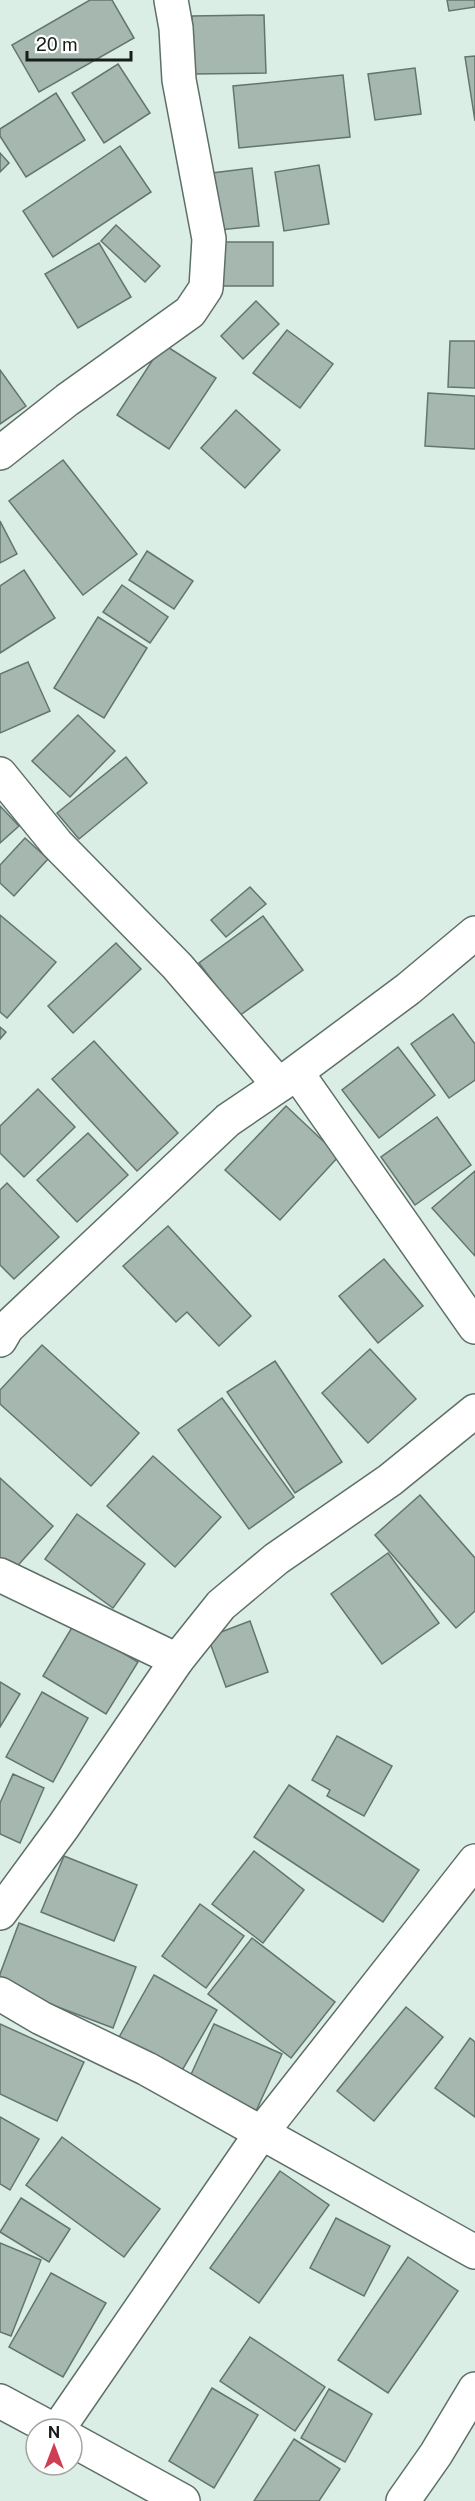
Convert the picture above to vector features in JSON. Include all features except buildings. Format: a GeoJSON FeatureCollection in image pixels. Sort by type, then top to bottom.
{"type":"FeatureCollection","features":[{"type":"Feature","properties":{"kind":"street"},"geometry":{"type":"LineString","coordinates":[[0,453],[67,400],[190,312],[206,288],[209,239],[179,80],[176,28],[171,0]]}},
{"type":"Feature","properties":{"kind":"street"},"geometry":{"type":"LineString","coordinates":[[0,774],[57,844],[177,966],[279,1084],[297,1073]]}},
{"type":"Feature","properties":{"kind":"street"},"geometry":{"type":"LineString","coordinates":[[0,1340],[7,1328],[228,1120],[297,1073],[408,989],[475,933]]}},
{"type":"Feature","properties":{"kind":"street"},"geometry":{"type":"LineString","coordinates":[[297,1073],[475,1327]]}},
{"type":"Feature","properties":{"kind":"street"},"geometry":{"type":"LineString","coordinates":[[0,1913],[63,1827],[177,1660],[221,1605],[276,1559],[390,1480],[475,1411]]}},
{"type":"Feature","properties":{"kind":"street"},"geometry":{"type":"LineString","coordinates":[[0,1575],[177,1660]]}},
{"type":"Feature","properties":{"kind":"street"},"geometry":{"type":"LineString","coordinates":[[66,2417],[262,2132],[475,1860]]}},
{"type":"Feature","properties":{"kind":"street"},"geometry":{"type":"LineString","coordinates":[[0,1994],[41,2018],[147,2069],[475,2252]]}},
{"type":"Feature","properties":{"kind":"street"},"geometry":{"type":"LineString","coordinates":[[403,2501],[436,2454],[475,2389]]}},
{"type":"Feature","properties":{"kind":"street"},"geometry":{"type":"LineString","coordinates":[[0,2401],[30,2417]]}},
{"type":"Feature","properties":{"kind":"street"},"geometry":{"type":"LineString","coordinates":[[84,2447],[183,2501]]}}]}
